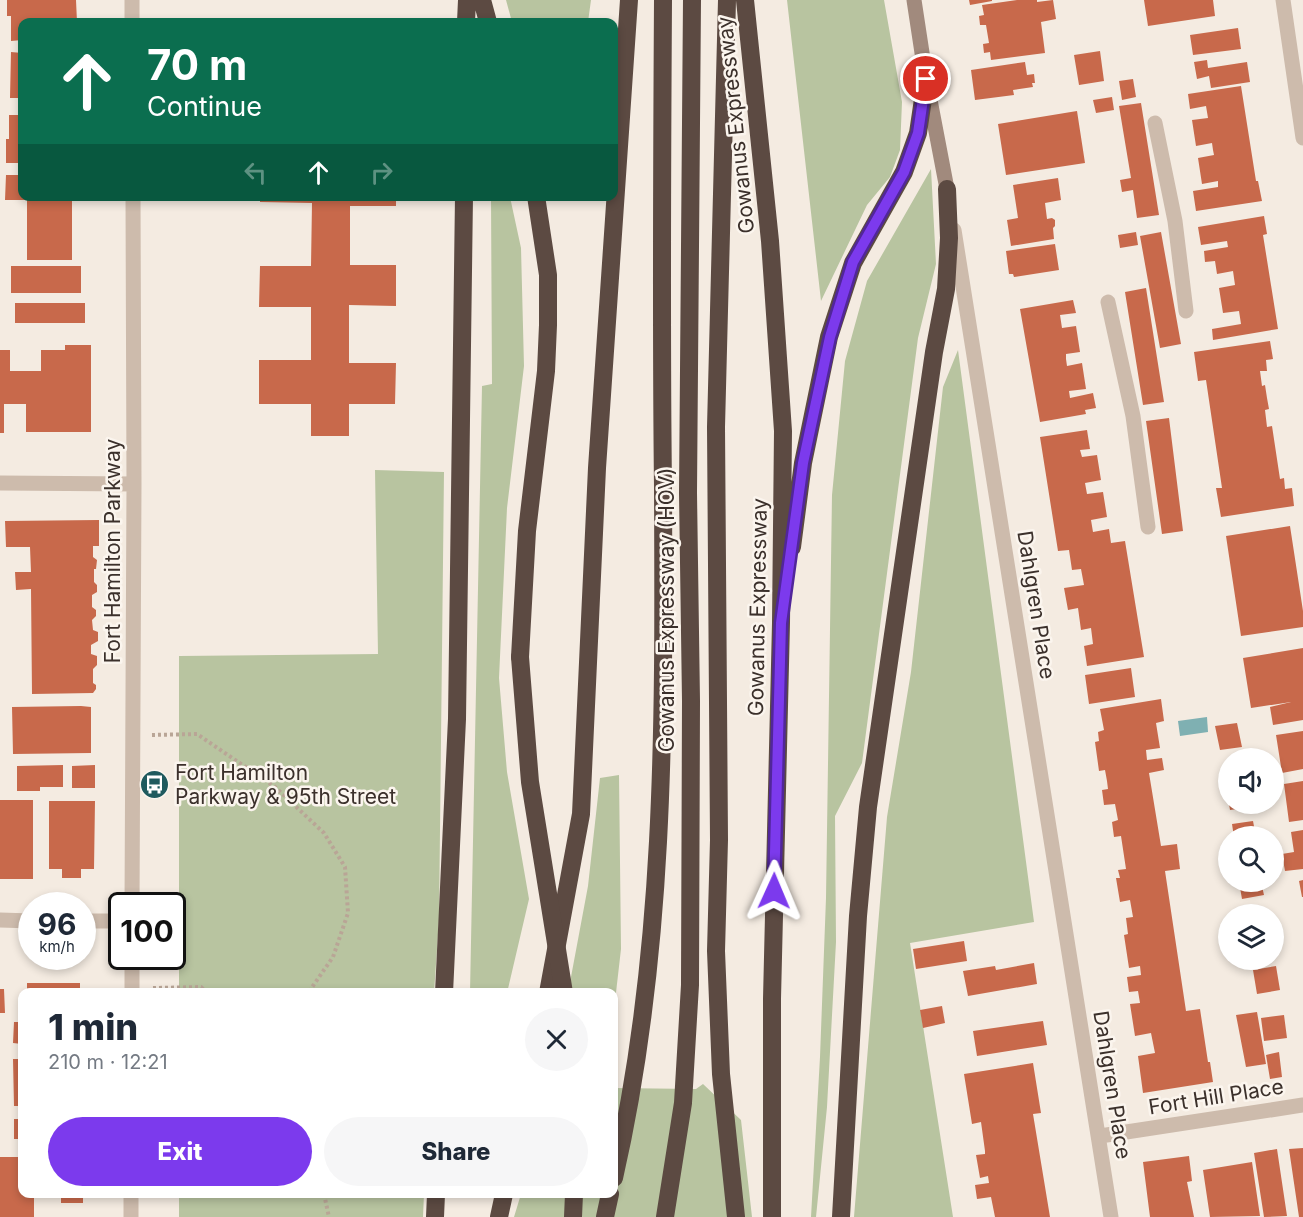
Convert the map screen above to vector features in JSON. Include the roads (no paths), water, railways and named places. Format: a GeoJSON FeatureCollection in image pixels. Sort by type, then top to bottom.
{"type":"FeatureCollection","features":[{"type":"Feature","properties":{"kind":"highway"},"geometry":{"type":"LineString","coordinates":[[466,0],[466,18]]}},
{"type":"Feature","properties":{"kind":"highway"},"geometry":{"type":"LineString","coordinates":[[482,0],[487,18]]}},
{"type":"Feature","properties":{"kind":"highway"},"geometry":{"type":"LineString","coordinates":[[618,161],[629,0]]}},
{"type":"Feature","properties":{"kind":"highway"},"geometry":{"type":"LineString","coordinates":[[618,1158],[637,1062],[649,967],[662,770],[664,677],[663,0]]}},
{"type":"Feature","properties":{"kind":"highway","name":"Gowanus Expressway (HOV)"},"geometry":{"type":"LineString","coordinates":[[665,1217],[684,1103],[690,985],[691,701],[688,493],[692,0]]}},
{"type":"Feature","properties":{"kind":"highway","name":"Gowanus Expressway"},"geometry":{"type":"LineString","coordinates":[[728,0],[716,428],[718,829],[716,951],[721,1074],[736,1217]]}},
{"type":"Feature","properties":{"kind":"highway","name":"Gowanus Expressway"},"geometry":{"type":"LineString","coordinates":[[745,0],[770,241],[783,431],[772,999],[772,1217]]}},
{"type":"Feature","properties":{"kind":"highway"},"geometry":{"type":"LineString","coordinates":[[781,623],[803,463],[830,337],[853,262],[904,172],[918,133],[926,79]]}},
{"type":"Feature","properties":{"kind":"highway"},"geometry":{"type":"LineString","coordinates":[[840,1217],[858,916],[868,807],[934,352],[946,289],[949,238],[947,189]]}},
{"type":"Feature","properties":{"kind":"highway"},"geometry":{"type":"LineString","coordinates":[[444,988],[457,719],[464,201]]}},
{"type":"Feature","properties":{"kind":"highway"},"geometry":{"type":"LineString","coordinates":[[537,201],[548,275],[548,325],[546,371],[527,531],[520,657],[530,782],[563,988]]}},
{"type":"Feature","properties":{"kind":"highway"},"geometry":{"type":"LineString","coordinates":[[549,988],[581,814],[597,468],[615,201]]}},
{"type":"Feature","properties":{"kind":"highway"},"geometry":{"type":"LineString","coordinates":[[435,1217],[436,1198]]}},
{"type":"Feature","properties":{"kind":"highway"},"geometry":{"type":"LineString","coordinates":[[499,1217],[503,1198]]}},
{"type":"Feature","properties":{"kind":"highway"},"geometry":{"type":"LineString","coordinates":[[573,1217],[574,1198]]}},
{"type":"Feature","properties":{"kind":"highway"},"geometry":{"type":"LineString","coordinates":[[604,1217],[609,1198]]}},
{"type":"Feature","properties":{"kind":"main road","name":"Dahlgren Place"},"geometry":{"type":"LineString","coordinates":[[914,0],[947,189]]}},
{"type":"Feature","properties":{"kind":"street"},"geometry":{"type":"LineString","coordinates":[[132,0],[132,18]]}},
{"type":"Feature","properties":{"kind":"street"},"geometry":{"type":"LineString","coordinates":[[1283,0],[1303,138]]}},
{"type":"Feature","properties":{"kind":"street"},"geometry":{"type":"LineString","coordinates":[[1155,123],[1175,221],[1186,311]]}},
{"type":"Feature","properties":{"kind":"street","name":"Dahlgren Place"},"geometry":{"type":"LineString","coordinates":[[947,189],[1100,1136],[1111,1217]]}},
{"type":"Feature","properties":{"kind":"street","name":"Fort Hamilton Parkway"},"geometry":{"type":"LineString","coordinates":[[132,892],[133,201]]}},
{"type":"Feature","properties":{"kind":"street"},"geometry":{"type":"LineString","coordinates":[[1108,302],[1133,416],[1148,526]]}},
{"type":"Feature","properties":{"kind":"street"},"geometry":{"type":"LineString","coordinates":[[0,483],[134,484]]}},
{"type":"Feature","properties":{"kind":"street"},"geometry":{"type":"LineString","coordinates":[[0,920],[18,921]]}},
{"type":"Feature","properties":{"kind":"street"},"geometry":{"type":"LineString","coordinates":[[132,970],[132,988]]}},
{"type":"Feature","properties":{"kind":"street","name":"Fort Hill Place"},"geometry":{"type":"LineString","coordinates":[[1100,1136],[1303,1105]]}},
{"type":"Feature","properties":{"kind":"street"},"geometry":{"type":"LineString","coordinates":[[131,1198],[131,1217]]}},
{"type":"Feature","properties":{"kind":"water"},"geometry":{"type":"Polygon","coordinates":[[[1207,717],[1208,732],[1180,736],[1178,721],[1207,717]]]}},
{"type":"Feature","properties":{"kind":"place","name":"Fort Hamilton Parkway & 95th Street"},"geometry":{"type":"Point","coordinates":[154,785]}}]}
